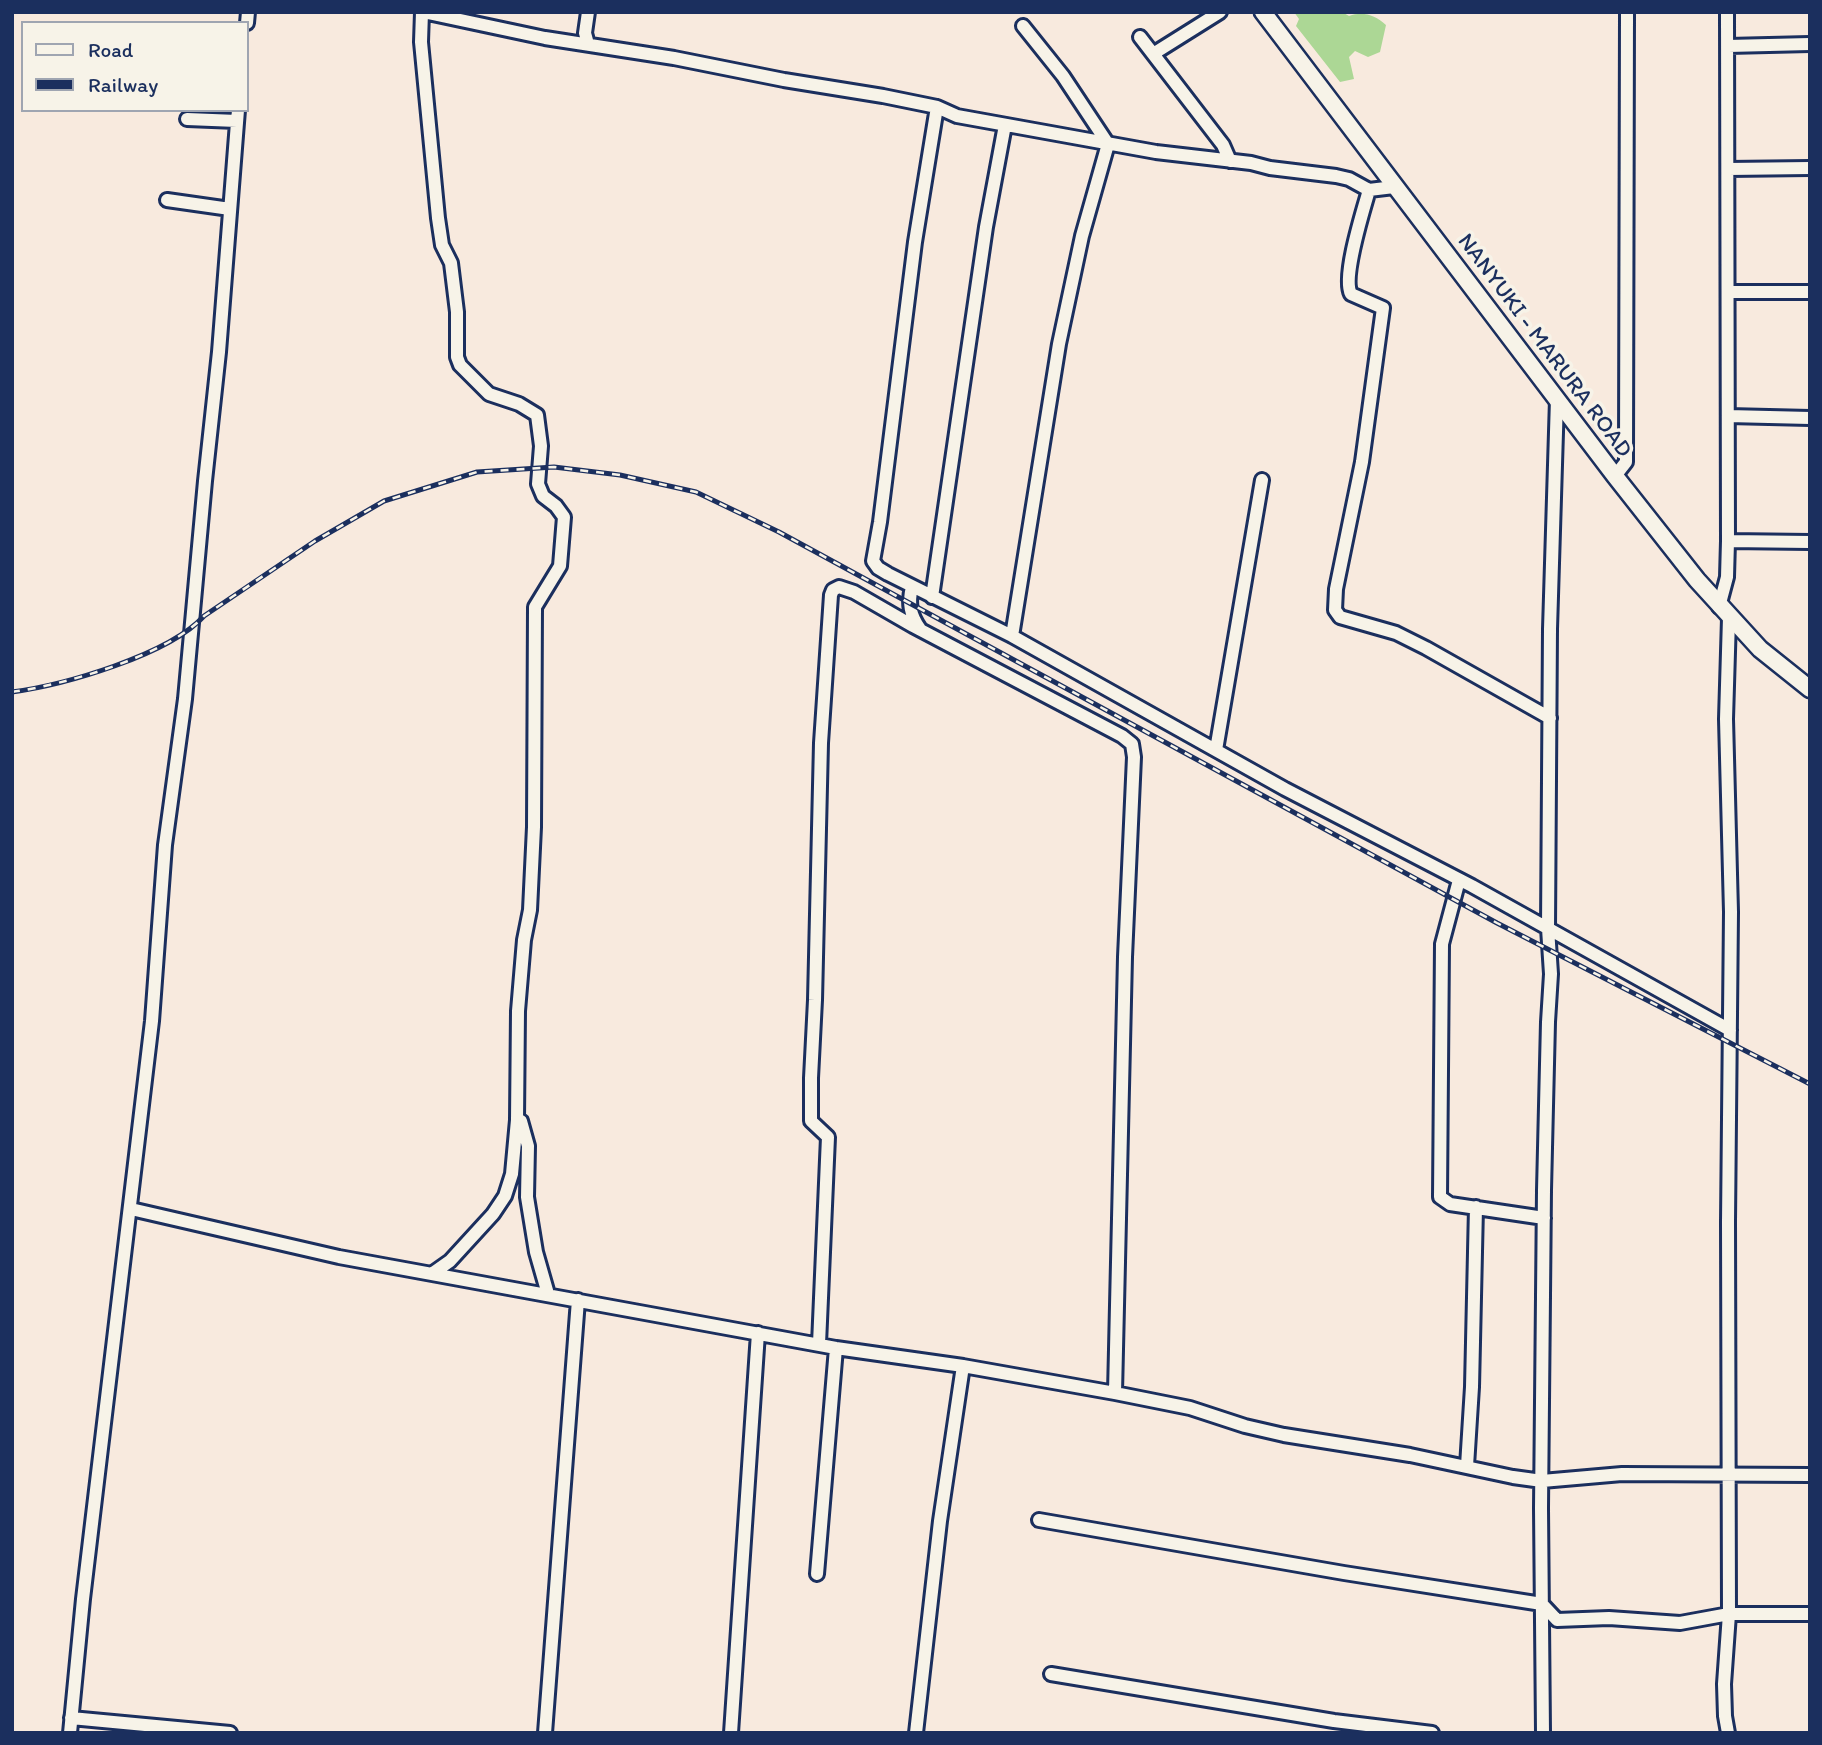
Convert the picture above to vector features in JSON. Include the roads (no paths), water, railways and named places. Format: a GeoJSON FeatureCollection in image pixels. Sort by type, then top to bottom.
{"type":"FeatureCollection","features":[{"type":"Feature","properties":{"kind":"street"},"geometry":{"type":"LineString","coordinates":[[433,1273],[450,1261],[493,1214],[505,1196],[512,1174],[517,1104],[518,1011],[524,940],[530,910],[535,803],[535,607],[560,566],[564,517],[556,506],[543,496],[538,484],[541,431],[537,415],[519,404],[489,394],[468,375],[457,357],[457,312],[451,263],[442,245],[438,218],[421,42],[423,12],[545,38],[674,58],[937,107],[957,116],[1108,144],[1336,176],[1349,179],[1369,190],[1394,187]]}},
{"type":"Feature","properties":{"kind":"street"},"geometry":{"type":"LineString","coordinates":[[587,12],[585,33],[588,44]]}},
{"type":"Feature","properties":{"kind":"street"},"geometry":{"type":"LineString","coordinates":[[1153,54],[1220,12]]}},
{"type":"Feature","properties":{"kind":"street","name":"NANYUKI - MARURA ROAD"},"geometry":{"type":"LineString","coordinates":[[1263,12],[1615,476],[1724,613],[1760,649],[1810,689]]}},
{"type":"Feature","properties":{"kind":"street"},"geometry":{"type":"LineString","coordinates":[[1615,476],[1626,462],[1627,12]]}},
{"type":"Feature","properties":{"kind":"street"},"geometry":{"type":"LineString","coordinates":[[1727,12],[1728,541],[1724,613],[1731,912],[1728,1614],[1724,1684],[1728,1733]]}},
{"type":"Feature","properties":{"kind":"street"},"geometry":{"type":"LineString","coordinates":[[1012,636],[1059,344],[1082,236],[1108,144],[1063,76],[1023,26]]}},
{"type":"Feature","properties":{"kind":"street"},"geometry":{"type":"LineString","coordinates":[[1140,37],[1223,145],[1230,161]]}},
{"type":"Feature","properties":{"kind":"street"},"geometry":{"type":"LineString","coordinates":[[1728,46],[1810,44]]}},
{"type":"Feature","properties":{"kind":"street"},"geometry":{"type":"LineString","coordinates":[[937,107],[922,187],[880,522],[873,556],[878,568],[1012,636],[1730,1030]]}},
{"type":"Feature","properties":{"kind":"street"},"geometry":{"type":"LineString","coordinates":[[70,1733],[152,1021],[165,845],[192,630],[224,305],[238,116],[187,119]]}},
{"type":"Feature","properties":{"kind":"street"},"geometry":{"type":"LineString","coordinates":[[932,597],[986,227],[1004,125]]}},
{"type":"Feature","properties":{"kind":"street"},"geometry":{"type":"LineString","coordinates":[[1728,169],[1810,168]]}},
{"type":"Feature","properties":{"kind":"street"},"geometry":{"type":"LineString","coordinates":[[1369,190],[1348,285],[1351,295],[1383,308],[1362,462],[1336,589],[1335,610],[1340,617],[1375,626],[1426,648],[1550,718]]}},
{"type":"Feature","properties":{"kind":"street"},"geometry":{"type":"LineString","coordinates":[[167,200],[230,209]]}},
{"type":"Feature","properties":{"kind":"street"},"geometry":{"type":"LineString","coordinates":[[1728,292],[1810,292]]}},
{"type":"Feature","properties":{"kind":"street"},"geometry":{"type":"LineString","coordinates":[[1543,1733],[1544,1218],[1551,974],[1548,928],[1551,572],[1558,399]]}},
{"type":"Feature","properties":{"kind":"street"},"geometry":{"type":"LineString","coordinates":[[1728,416],[1810,418]]}},
{"type":"Feature","properties":{"kind":"street"},"geometry":{"type":"LineString","coordinates":[[1216,750],[1262,480]]}},
{"type":"Feature","properties":{"kind":"street"},"geometry":{"type":"LineString","coordinates":[[1728,541],[1810,542]]}},
{"type":"Feature","properties":{"kind":"street"},"geometry":{"type":"LineString","coordinates":[[819,1344],[828,1137],[811,1121],[811,1078],[821,743],[833,590],[844,587],[1122,736],[1132,744],[1134,750],[1125,957],[1115,1392]]}},
{"type":"Feature","properties":{"kind":"street"},"geometry":{"type":"LineString","coordinates":[[912,587],[909,603],[912,619],[921,630]]}},
{"type":"Feature","properties":{"kind":"street"},"geometry":{"type":"LineString","coordinates":[[1459,880],[1442,944],[1440,1197],[1444,1201],[1544,1218]]}},
{"type":"Feature","properties":{"kind":"street"},"geometry":{"type":"LineString","coordinates":[[517,1104],[528,1146],[527,1197],[548,1294]]}},
{"type":"Feature","properties":{"kind":"street"},"geometry":{"type":"LineString","coordinates":[[1467,1466],[1472,1387],[1476,1207]]}},
{"type":"Feature","properties":{"kind":"street"},"geometry":{"type":"LineString","coordinates":[[131,1209],[340,1256],[836,1348],[1115,1392],[1190,1408],[1245,1426],[1284,1435],[1542,1481],[1622,1474],[1810,1475]]}},
{"type":"Feature","properties":{"kind":"street"},"geometry":{"type":"LineString","coordinates":[[545,1733],[578,1300]]}},
{"type":"Feature","properties":{"kind":"street"},"geometry":{"type":"LineString","coordinates":[[731,1733],[758,1333]]}},
{"type":"Feature","properties":{"kind":"street"},"geometry":{"type":"LineString","coordinates":[[817,1574],[836,1348]]}},
{"type":"Feature","properties":{"kind":"street"},"geometry":{"type":"LineString","coordinates":[[916,1733],[940,1521],[963,1366]]}},
{"type":"Feature","properties":{"kind":"street"},"geometry":{"type":"LineString","coordinates":[[1039,1520],[1331,1571],[1542,1604],[1557,1620],[1609,1618],[1680,1623],[1728,1614],[1810,1614]]}},
{"type":"Feature","properties":{"kind":"street"},"geometry":{"type":"LineString","coordinates":[[1051,1674],[1334,1721],[1432,1733]]}},
{"type":"Feature","properties":{"kind":"street"},"geometry":{"type":"LineString","coordinates":[[71,1718],[230,1733]]}},
{"type":"Feature","properties":{"kind":"railway"},"geometry":{"type":"LineString","coordinates":[[12,692],[86,675],[167,643],[315,541],[384,501],[477,472],[554,467],[620,475],[696,492],[779,532],[1497,923],[1810,1084]]}}]}
